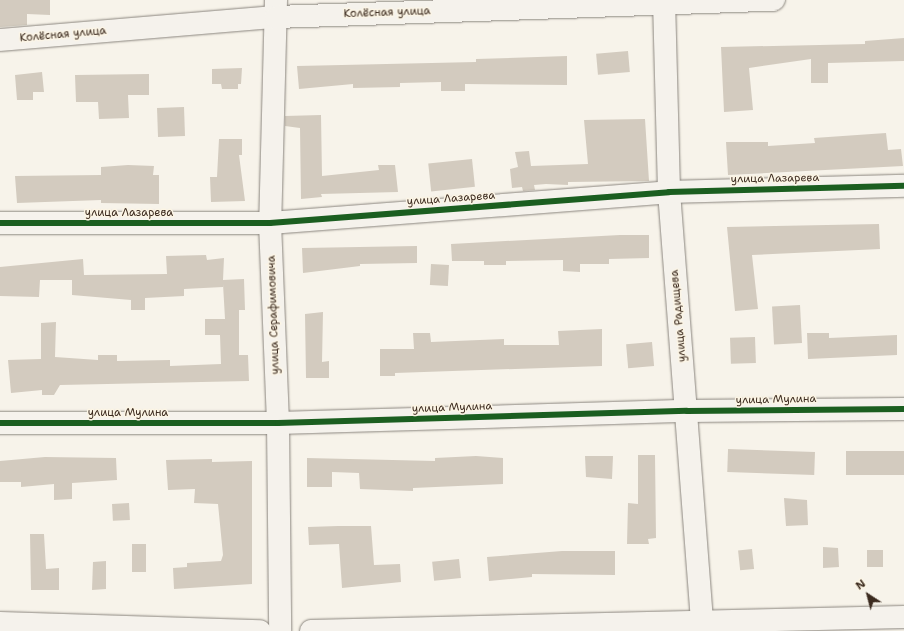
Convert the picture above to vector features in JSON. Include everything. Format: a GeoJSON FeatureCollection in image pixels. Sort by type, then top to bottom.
{"type":"FeatureCollection","features":[{"type":"Feature","properties":{"kind":"street","name":"Колёсная улица"},"geometry":{"type":"LineString","coordinates":[[0,40],[276,8],[774,0]]}},
{"type":"Feature","properties":{"kind":"street","name":"улица Радищева"},"geometry":{"type":"LineString","coordinates":[[664,2],[669,192],[688,411],[702,627]]}},
{"type":"Feature","properties":{"kind":"street","name":"улица Серафимовича"},"geometry":{"type":"LineString","coordinates":[[276,8],[270,223],[278,423],[280,631]]}},
{"type":"Feature","properties":{"kind":"street","name":"улица Лазарева"},"geometry":{"type":"LineString","coordinates":[[0,223],[270,223],[669,192],[904,186]]}},
{"type":"Feature","properties":{"kind":"street","name":"улица Мулина"},"geometry":{"type":"LineString","coordinates":[[0,423],[278,423],[688,411],[904,409]]}},
{"type":"Feature","properties":{"kind":"street"},"geometry":{"type":"LineString","coordinates":[[311,631],[702,627],[904,618]]}},
{"type":"Feature","properties":{"kind":"street"},"geometry":{"type":"LineString","coordinates":[[0,623],[260,631]]}},
{"type":"Feature","properties":{"kind":"building"},"geometry":{"type":"Polygon","coordinates":[[[0,0],[50,0],[50,15],[27,14],[27,25],[0,27],[0,0]]]}},
{"type":"Feature","properties":{"kind":"building"},"geometry":{"type":"Polygon","coordinates":[[[904,38],[904,61],[828,63],[828,83],[811,83],[811,59],[749,68],[753,110],[724,112],[721,47],[865,44],[865,41],[904,38]]]}},
{"type":"Feature","properties":{"kind":"building"},"geometry":{"type":"Polygon","coordinates":[[[628,51],[630,72],[598,75],[596,54],[628,51]]]}},
{"type":"Feature","properties":{"kind":"building"},"geometry":{"type":"Polygon","coordinates":[[[567,56],[567,85],[465,84],[465,91],[441,91],[441,82],[400,83],[400,87],[353,88],[353,84],[299,89],[297,66],[476,62],[476,59],[567,56]]]}},
{"type":"Feature","properties":{"kind":"building"},"geometry":{"type":"Polygon","coordinates":[[[242,68],[241,84],[238,84],[238,89],[222,89],[221,84],[212,84],[212,69],[242,68]]]}},
{"type":"Feature","properties":{"kind":"building"},"geometry":{"type":"Polygon","coordinates":[[[42,72],[44,92],[33,92],[33,100],[17,100],[15,75],[42,72]]]}},
{"type":"Feature","properties":{"kind":"building"},"geometry":{"type":"Polygon","coordinates":[[[149,74],[149,95],[128,95],[129,118],[99,119],[98,102],[76,102],[75,75],[149,74]]]}},
{"type":"Feature","properties":{"kind":"building"},"geometry":{"type":"Polygon","coordinates":[[[184,107],[185,136],[158,137],[157,108],[184,107]]]}},
{"type":"Feature","properties":{"kind":"building"},"geometry":{"type":"Polygon","coordinates":[[[321,115],[322,176],[379,170],[378,165],[395,165],[398,192],[321,194],[322,197],[301,199],[300,128],[285,126],[285,116],[321,115]]]}},
{"type":"Feature","properties":{"kind":"building"},"geometry":{"type":"Polygon","coordinates":[[[645,119],[649,181],[568,182],[568,185],[534,185],[535,190],[523,191],[522,187],[512,188],[510,169],[518,167],[515,152],[529,151],[531,166],[588,164],[584,120],[645,119]]]}},
{"type":"Feature","properties":{"kind":"building"},"geometry":{"type":"Polygon","coordinates":[[[886,133],[888,150],[901,149],[903,166],[728,175],[726,142],[768,142],[768,146],[815,143],[814,138],[886,133]]]}},
{"type":"Feature","properties":{"kind":"building"},"geometry":{"type":"Polygon","coordinates":[[[219,139],[242,139],[242,155],[239,155],[245,201],[211,202],[210,177],[217,177],[219,139]]]}},
{"type":"Feature","properties":{"kind":"building"},"geometry":{"type":"Polygon","coordinates":[[[472,159],[475,187],[431,191],[428,164],[472,159]]]}},
{"type":"Feature","properties":{"kind":"building"},"geometry":{"type":"Polygon","coordinates":[[[128,165],[154,166],[153,175],[159,175],[159,204],[101,203],[101,200],[17,203],[15,176],[101,175],[101,167],[128,165]]]}},
{"type":"Feature","properties":{"kind":"building"},"geometry":{"type":"Polygon","coordinates":[[[879,224],[880,249],[752,255],[758,309],[735,311],[727,227],[879,224]]]}},
{"type":"Feature","properties":{"kind":"building"},"geometry":{"type":"Polygon","coordinates":[[[620,235],[649,235],[649,258],[609,259],[609,264],[580,264],[580,272],[563,271],[563,260],[506,261],[506,265],[484,265],[484,261],[452,261],[451,244],[620,235]]]}},
{"type":"Feature","properties":{"kind":"building"},"geometry":{"type":"Polygon","coordinates":[[[417,246],[417,263],[360,264],[360,266],[303,273],[302,248],[417,246]]]}},
{"type":"Feature","properties":{"kind":"building"},"geometry":{"type":"Polygon","coordinates":[[[206,255],[207,260],[224,258],[223,280],[244,279],[245,310],[239,310],[239,355],[248,355],[249,381],[60,385],[54,395],[42,395],[42,390],[11,393],[8,360],[41,359],[41,323],[56,322],[55,357],[98,360],[98,355],[117,355],[117,361],[170,360],[170,366],[221,364],[220,335],[205,335],[205,319],[225,319],[223,284],[223,287],[184,289],[184,296],[145,298],[145,310],[131,310],[131,300],[72,295],[72,280],[40,280],[39,297],[0,296],[0,267],[83,259],[84,275],[167,274],[166,256],[206,255]]]}},
{"type":"Feature","properties":{"kind":"building"},"geometry":{"type":"Polygon","coordinates":[[[431,264],[449,265],[448,286],[430,285],[431,264]]]}},
{"type":"Feature","properties":{"kind":"building"},"geometry":{"type":"Polygon","coordinates":[[[800,305],[802,343],[774,344],[772,306],[800,305]]]}},
{"type":"Feature","properties":{"kind":"building"},"geometry":{"type":"Polygon","coordinates":[[[323,312],[322,362],[329,361],[329,378],[306,378],[305,314],[323,312]]]}},
{"type":"Feature","properties":{"kind":"building"},"geometry":{"type":"Polygon","coordinates":[[[602,329],[602,366],[395,373],[395,376],[380,376],[380,349],[414,349],[413,333],[430,333],[431,342],[504,339],[504,345],[559,345],[558,331],[602,329]]]}},
{"type":"Feature","properties":{"kind":"building"},"geometry":{"type":"Polygon","coordinates":[[[807,333],[829,333],[829,338],[897,335],[897,355],[808,359],[807,333]]]}},
{"type":"Feature","properties":{"kind":"building"},"geometry":{"type":"Polygon","coordinates":[[[755,337],[756,363],[731,364],[730,338],[755,337]]]}},
{"type":"Feature","properties":{"kind":"building"},"geometry":{"type":"Polygon","coordinates":[[[652,342],[654,366],[628,368],[626,344],[652,342]]]}},
{"type":"Feature","properties":{"kind":"building"},"geometry":{"type":"Polygon","coordinates":[[[728,449],[815,452],[814,475],[727,472],[728,449]]]}},
{"type":"Feature","properties":{"kind":"building"},"geometry":{"type":"Polygon","coordinates":[[[846,451],[904,451],[904,475],[846,475],[846,451]]]}},
{"type":"Feature","properties":{"kind":"building"},"geometry":{"type":"Polygon","coordinates":[[[638,455],[655,455],[656,538],[648,539],[649,544],[627,544],[628,503],[638,504],[638,455]]]}},
{"type":"Feature","properties":{"kind":"building"},"geometry":{"type":"Polygon","coordinates":[[[476,456],[503,458],[503,484],[413,488],[413,491],[360,489],[359,473],[332,472],[332,487],[307,487],[307,458],[435,461],[435,458],[476,456]]]}},
{"type":"Feature","properties":{"kind":"building"},"geometry":{"type":"Polygon","coordinates":[[[585,456],[613,456],[612,479],[586,477],[585,456]]]}},
{"type":"Feature","properties":{"kind":"building"},"geometry":{"type":"Polygon","coordinates":[[[45,457],[116,458],[117,480],[72,483],[72,499],[54,500],[54,484],[21,487],[21,482],[0,482],[0,461],[45,457]]]}},
{"type":"Feature","properties":{"kind":"building"},"geometry":{"type":"Polygon","coordinates":[[[212,459],[212,462],[252,461],[252,584],[174,589],[173,568],[187,567],[187,563],[221,561],[223,555],[218,504],[194,503],[195,489],[168,490],[166,460],[212,459]]]}},
{"type":"Feature","properties":{"kind":"building"},"geometry":{"type":"Polygon","coordinates":[[[784,498],[807,500],[808,525],[786,526],[784,498]]]}},
{"type":"Feature","properties":{"kind":"building"},"geometry":{"type":"Polygon","coordinates":[[[129,503],[130,520],[113,521],[112,504],[129,503]]]}},
{"type":"Feature","properties":{"kind":"building"},"geometry":{"type":"Polygon","coordinates":[[[371,526],[374,565],[400,564],[401,582],[342,588],[339,544],[309,545],[308,527],[371,526]]]}},
{"type":"Feature","properties":{"kind":"building"},"geometry":{"type":"Polygon","coordinates":[[[30,534],[44,534],[46,569],[59,568],[59,590],[31,590],[30,534]]]}},
{"type":"Feature","properties":{"kind":"building"},"geometry":{"type":"Polygon","coordinates":[[[132,544],[146,544],[146,572],[132,572],[132,544]]]}},
{"type":"Feature","properties":{"kind":"building"},"geometry":{"type":"Polygon","coordinates":[[[823,547],[838,548],[839,567],[823,568],[823,547]]]}},
{"type":"Feature","properties":{"kind":"building"},"geometry":{"type":"Polygon","coordinates":[[[752,549],[754,569],[740,570],[738,550],[752,549]]]}},
{"type":"Feature","properties":{"kind":"building"},"geometry":{"type":"Polygon","coordinates":[[[867,550],[883,550],[883,567],[867,567],[867,550]]]}},
{"type":"Feature","properties":{"kind":"building"},"geometry":{"type":"Polygon","coordinates":[[[562,551],[615,551],[615,575],[532,574],[532,577],[489,581],[487,557],[562,551]]]}},
{"type":"Feature","properties":{"kind":"building"},"geometry":{"type":"Polygon","coordinates":[[[459,559],[461,578],[434,581],[432,562],[459,559]]]}},
{"type":"Feature","properties":{"kind":"building"},"geometry":{"type":"Polygon","coordinates":[[[106,561],[106,589],[92,590],[93,562],[106,561]]]}},
{"type":"Feature","properties":{"kind":"cycle path"},"geometry":{"type":"LineString","coordinates":[[0,223],[270,223],[669,192],[904,186]]}},
{"type":"Feature","properties":{"kind":"cycle path"},"geometry":{"type":"LineString","coordinates":[[0,423],[278,423],[687,411],[904,409]]}}]}
